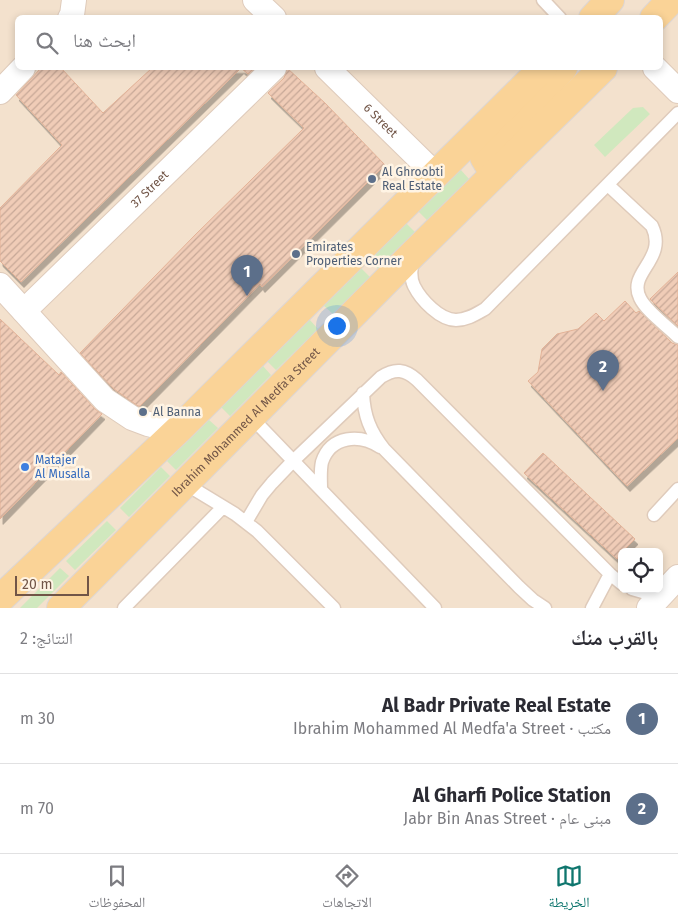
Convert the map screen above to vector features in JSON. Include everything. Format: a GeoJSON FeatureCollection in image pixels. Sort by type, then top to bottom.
{"type":"FeatureCollection","features":[{"type":"Feature","properties":{"kind":"main road"},"geometry":{"type":"LineString","coordinates":[[596,15],[610,0]]}},
{"type":"Feature","properties":{"kind":"main road"},"geometry":{"type":"LineString","coordinates":[[657,15],[671,0]]}},
{"type":"Feature","properties":{"kind":"main road"},"geometry":{"type":"LineString","coordinates":[[0,599],[180,428],[540,70]]}},
{"type":"Feature","properties":{"kind":"main road"},"geometry":{"type":"LineString","coordinates":[[502,168],[490,167],[484,157],[485,151],[561,70]]}},
{"type":"Feature","properties":{"kind":"main road","name":"Ibrahim Mohammed Al Medfa'a Street"},"geometry":{"type":"LineString","coordinates":[[61,608],[250,416],[601,70]]}},
{"type":"Feature","properties":{"kind":"street"},"geometry":{"type":"LineString","coordinates":[[72,15],[74,0]]}},
{"type":"Feature","properties":{"kind":"street"},"geometry":{"type":"LineString","coordinates":[[255,0],[271,15]]}},
{"type":"Feature","properties":{"kind":"street"},"geometry":{"type":"LineString","coordinates":[[0,92],[21,70]]}},
{"type":"Feature","properties":{"kind":"street","name":"37 Street"},"geometry":{"type":"LineString","coordinates":[[24,310],[272,70]]}},
{"type":"Feature","properties":{"kind":"street","name":"6 Street"},"geometry":{"type":"LineString","coordinates":[[329,70],[435,174]]}},
{"type":"Feature","properties":{"kind":"street"},"geometry":{"type":"LineString","coordinates":[[657,70],[678,91]]}},
{"type":"Feature","properties":{"kind":"street"},"geometry":{"type":"LineString","coordinates":[[0,285],[100,394],[118,410],[148,424],[164,428],[180,428]]}},
{"type":"Feature","properties":{"kind":"street"},"geometry":{"type":"LineString","coordinates":[[654,602],[678,577]]}},
{"type":"Feature","properties":{"kind":"lane"},"geometry":{"type":"LineString","coordinates":[[542,0],[557,15]]}},
{"type":"Feature","properties":{"kind":"lane"},"geometry":{"type":"LineString","coordinates":[[414,254],[411,270],[414,286],[423,299],[440,315],[455,320],[471,317],[485,309],[678,113]]}},
{"type":"Feature","properties":{"kind":"lane"},"geometry":{"type":"LineString","coordinates":[[608,185],[652,226],[656,234],[657,245],[654,254],[639,279],[637,288],[640,298],[646,306],[678,337]]}},
{"type":"Feature","properties":{"kind":"lane"},"geometry":{"type":"LineString","coordinates":[[246,522],[262,495],[293,461],[363,393],[389,371],[400,370],[409,373],[618,581]]}},
{"type":"Feature","properties":{"kind":"lane"},"geometry":{"type":"LineString","coordinates":[[363,393],[367,424],[374,437],[384,449],[519,587],[545,608]]}},
{"type":"Feature","properties":{"kind":"lane"},"geometry":{"type":"LineString","coordinates":[[250,416],[435,608]]}},
{"type":"Feature","properties":{"kind":"lane"},"geometry":{"type":"LineString","coordinates":[[321,489],[322,461],[330,449],[342,441],[354,438],[367,440],[384,449]]}},
{"type":"Feature","properties":{"kind":"lane"},"geometry":{"type":"LineString","coordinates":[[184,483],[246,522],[334,608]]}},
{"type":"Feature","properties":{"kind":"lane"},"geometry":{"type":"LineString","coordinates":[[654,515],[678,488]]}},
{"type":"Feature","properties":{"kind":"lane"},"geometry":{"type":"LineString","coordinates":[[124,608],[223,507]]}},
{"type":"Feature","properties":{"kind":"lane"},"geometry":{"type":"LineString","coordinates":[[592,608],[610,574]]}},
{"type":"Feature","properties":{"kind":"lane"},"geometry":{"type":"LineString","coordinates":[[643,593],[654,602]]}},
{"type":"Feature","properties":{"kind":"shaded area"},"geometry":{"type":"Polygon","coordinates":[[[0,0],[678,0],[678,608],[0,608],[0,0]]]}},
{"type":"Feature","properties":{"kind":"green space"},"geometry":{"type":"Polygon","coordinates":[[[643,107],[650,114],[605,157],[594,145],[633,108],[643,107]]]}},
{"type":"Feature","properties":{"kind":"green space"},"geometry":{"type":"Polygon","coordinates":[[[460,169],[469,179],[427,220],[418,211],[460,169]]]}},
{"type":"Feature","properties":{"kind":"green space"},"geometry":{"type":"Polygon","coordinates":[[[406,223],[415,232],[378,269],[369,260],[406,223]]]}},
{"type":"Feature","properties":{"kind":"green space"},"geometry":{"type":"Polygon","coordinates":[[[361,268],[370,277],[333,314],[323,305],[361,268]]]}},
{"type":"Feature","properties":{"kind":"green space"},"geometry":{"type":"Polygon","coordinates":[[[309,319],[318,329],[276,370],[267,361],[309,319]]]}},
{"type":"Feature","properties":{"kind":"green space"},"geometry":{"type":"Polygon","coordinates":[[[263,366],[271,375],[230,416],[221,407],[263,366]]]}},
{"type":"Feature","properties":{"kind":"green space"},"geometry":{"type":"Polygon","coordinates":[[[209,420],[218,428],[176,470],[167,461],[209,420]]]}},
{"type":"Feature","properties":{"kind":"green space"},"geometry":{"type":"Polygon","coordinates":[[[161,467],[170,476],[129,517],[120,508],[161,467]]]}},
{"type":"Feature","properties":{"kind":"green space"},"geometry":{"type":"Polygon","coordinates":[[[107,521],[116,530],[75,570],[66,561],[107,521]]]}},
{"type":"Feature","properties":{"kind":"green space"},"geometry":{"type":"Polygon","coordinates":[[[60,568],[69,576],[37,608],[20,608],[60,568]]]}},
{"type":"Feature","properties":{"kind":"building"},"geometry":{"type":"Polygon","coordinates":[[[39,70],[63,70],[103,113],[150,70],[239,70],[21,282],[0,261],[0,208],[62,145],[16,95],[39,70]]]}},
{"type":"Feature","properties":{"kind":"building"},"geometry":{"type":"Polygon","coordinates":[[[243,70],[253,70],[248,74],[243,70]]]}},
{"type":"Feature","properties":{"kind":"building"},"geometry":{"type":"Polygon","coordinates":[[[286,70],[289,70],[325,103],[385,165],[262,287],[260,284],[138,406],[114,389],[80,353],[195,235],[304,128],[268,93],[284,78],[286,70]]]}},
{"type":"Feature","properties":{"kind":"building"},"geometry":{"type":"Polygon","coordinates":[[[678,272],[678,326],[650,299],[678,272]]]}},
{"type":"Feature","properties":{"kind":"building"},"geometry":{"type":"Polygon","coordinates":[[[625,301],[636,313],[639,311],[672,343],[678,345],[678,438],[627,486],[528,381],[538,372],[542,349],[557,334],[578,329],[596,313],[604,321],[625,301]]]}},
{"type":"Feature","properties":{"kind":"building","name":"Matajer Al Musalla"},"geometry":{"type":"Polygon","coordinates":[[[0,319],[59,375],[61,372],[95,409],[102,414],[0,519],[0,319]]]}},
{"type":"Feature","properties":{"kind":"building"},"geometry":{"type":"Polygon","coordinates":[[[543,453],[635,539],[626,548],[618,548],[617,559],[524,473],[543,453]]]}},
{"type":"Feature","properties":{"kind":"place","name":"Al Ghroobti Real Estate"},"geometry":{"type":"Point","coordinates":[372,179]}},
{"type":"Feature","properties":{"kind":"place","name":"Emirates Properties Corner"},"geometry":{"type":"Point","coordinates":[296,254]}},
{"type":"Feature","properties":{"kind":"place","name":"Al Badr Private Real Estate"},"geometry":{"type":"Point","coordinates":[247,296]}},
{"type":"Feature","properties":{"kind":"place","name":"Al Gharfi Police Station"},"geometry":{"type":"Point","coordinates":[603,391]}},
{"type":"Feature","properties":{"kind":"place","name":"Al Banna"},"geometry":{"type":"Point","coordinates":[143,412]}},
{"type":"Feature","properties":{"kind":"place","name":"Matajer Al Musalla"},"geometry":{"type":"Point","coordinates":[25,467]}}]}
